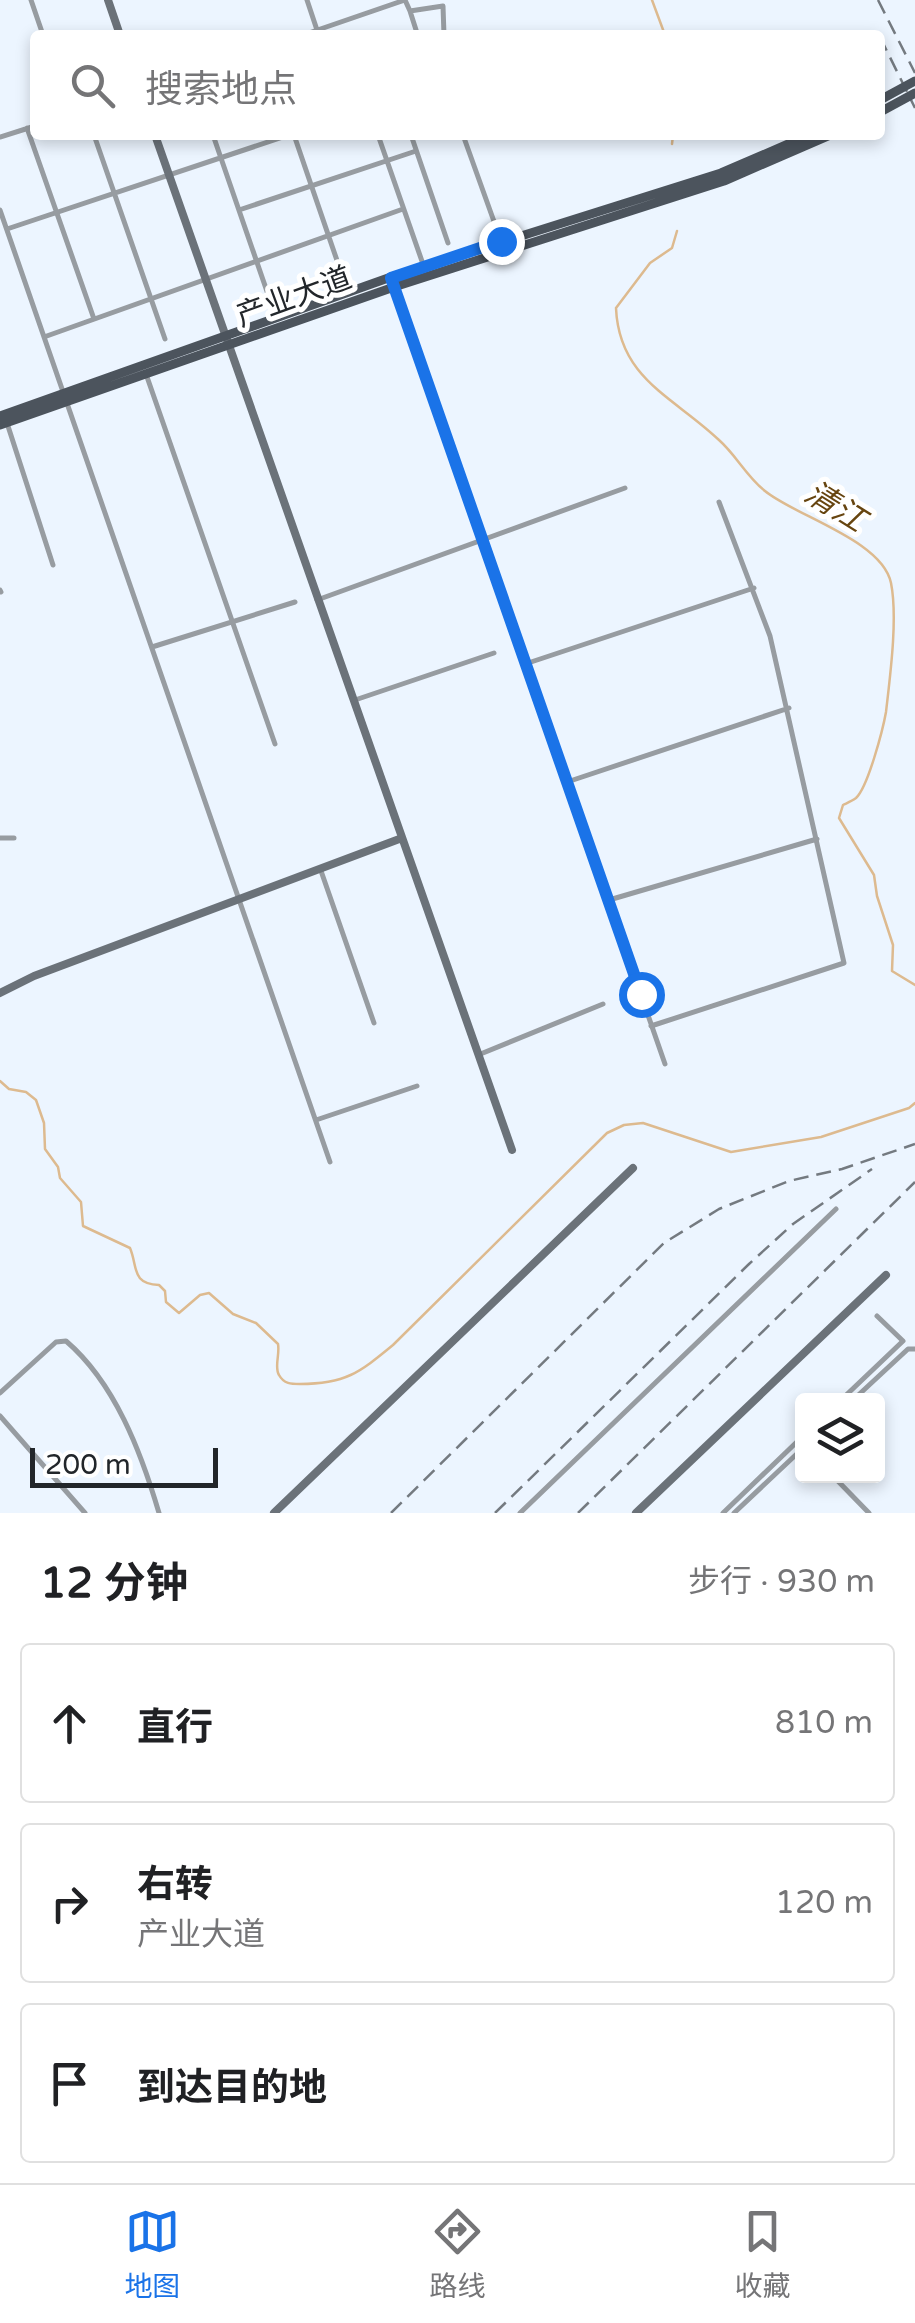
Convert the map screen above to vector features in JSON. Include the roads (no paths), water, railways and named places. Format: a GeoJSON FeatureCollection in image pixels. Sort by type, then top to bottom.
{"type":"FeatureCollection","features":[{"type":"Feature","properties":{"kind":"main road"},"geometry":{"type":"LineString","coordinates":[[885,105],[915,81]]}},
{"type":"Feature","properties":{"kind":"main road"},"geometry":{"type":"LineString","coordinates":[[885,106],[915,93]]}},
{"type":"Feature","properties":{"kind":"main road","name":"产业大道"},"geometry":{"type":"LineString","coordinates":[[393,282],[424,266],[720,173],[797,140]]}},
{"type":"Feature","properties":{"kind":"main road","name":"产业大道"},"geometry":{"type":"LineString","coordinates":[[65,397],[146,374],[393,282],[724,181],[818,140]]}},
{"type":"Feature","properties":{"kind":"main road","name":"产业大道"},"geometry":{"type":"LineString","coordinates":[[2,421],[226,343]]}},
{"type":"Feature","properties":{"kind":"street"},"geometry":{"type":"LineString","coordinates":[[31,0],[41,30]]}},
{"type":"Feature","properties":{"kind":"street"},"geometry":{"type":"LineString","coordinates":[[108,0],[118,30]]}},
{"type":"Feature","properties":{"kind":"street"},"geometry":{"type":"LineString","coordinates":[[306,0],[317,30],[405,0],[416,30]]}},
{"type":"Feature","properties":{"kind":"street"},"geometry":{"type":"LineString","coordinates":[[410,11],[443,6],[444,30]]}},
{"type":"Feature","properties":{"kind":"street"},"geometry":{"type":"LineString","coordinates":[[0,138],[30,127]]}},
{"type":"Feature","properties":{"kind":"street"},"geometry":{"type":"LineString","coordinates":[[27,128],[30,137]]}},
{"type":"Feature","properties":{"kind":"street"},"geometry":{"type":"LineString","coordinates":[[31,140],[94,319]]}},
{"type":"Feature","properties":{"kind":"street"},"geometry":{"type":"LineString","coordinates":[[96,140],[165,339]]}},
{"type":"Feature","properties":{"kind":"street"},"geometry":{"type":"LineString","coordinates":[[157,140],[512,1150]]}},
{"type":"Feature","properties":{"kind":"street"},"geometry":{"type":"LineString","coordinates":[[215,140],[271,302]]}},
{"type":"Feature","properties":{"kind":"street"},"geometry":{"type":"LineString","coordinates":[[6,229],[276,140]]}},
{"type":"Feature","properties":{"kind":"street"},"geometry":{"type":"LineString","coordinates":[[293,140],[342,275]]}},
{"type":"Feature","properties":{"kind":"street"},"geometry":{"type":"LineString","coordinates":[[380,140],[424,266]]}},
{"type":"Feature","properties":{"kind":"street"},"geometry":{"type":"LineString","coordinates":[[413,140],[448,244]]}},
{"type":"Feature","properties":{"kind":"street"},"geometry":{"type":"LineString","coordinates":[[465,140],[501,241]]}},
{"type":"Feature","properties":{"kind":"street"},"geometry":{"type":"LineString","coordinates":[[239,210],[416,150]]}},
{"type":"Feature","properties":{"kind":"street"},"geometry":{"type":"LineString","coordinates":[[44,337],[403,209]]}},
{"type":"Feature","properties":{"kind":"street"},"geometry":{"type":"LineString","coordinates":[[0,210],[330,1162]]}},
{"type":"Feature","properties":{"kind":"street"},"geometry":{"type":"LineString","coordinates":[[393,282],[665,1064]]}},
{"type":"Feature","properties":{"kind":"street"},"geometry":{"type":"LineString","coordinates":[[146,374],[275,744]]}},
{"type":"Feature","properties":{"kind":"street"},"geometry":{"type":"LineString","coordinates":[[2,421],[53,565]]}},
{"type":"Feature","properties":{"kind":"street"},"geometry":{"type":"LineString","coordinates":[[318,600],[624,488]]}},
{"type":"Feature","properties":{"kind":"street"},"geometry":{"type":"LineString","coordinates":[[652,1026],[844,963],[789,708],[754,588],[719,502]]}},
{"type":"Feature","properties":{"kind":"street"},"geometry":{"type":"LineString","coordinates":[[525,664],[754,588]]}},
{"type":"Feature","properties":{"kind":"street"},"geometry":{"type":"LineString","coordinates":[[152,646],[294,602]]}},
{"type":"Feature","properties":{"kind":"street"},"geometry":{"type":"LineString","coordinates":[[353,700],[494,654]]}},
{"type":"Feature","properties":{"kind":"street"},"geometry":{"type":"LineString","coordinates":[[567,782],[789,708]]}},
{"type":"Feature","properties":{"kind":"street"},"geometry":{"type":"LineString","coordinates":[[0,838],[14,838]]}},
{"type":"Feature","properties":{"kind":"street"},"geometry":{"type":"LineString","coordinates":[[0,993],[34,976],[402,838]]}},
{"type":"Feature","properties":{"kind":"street"},"geometry":{"type":"LineString","coordinates":[[608,900],[817,838]]}},
{"type":"Feature","properties":{"kind":"street"},"geometry":{"type":"LineString","coordinates":[[320,868],[374,1024]]}},
{"type":"Feature","properties":{"kind":"street"},"geometry":{"type":"LineString","coordinates":[[478,1055],[603,1004]]}},
{"type":"Feature","properties":{"kind":"street"},"geometry":{"type":"LineString","coordinates":[[316,1120],[417,1086]]}},
{"type":"Feature","properties":{"kind":"street"},"geometry":{"type":"LineString","coordinates":[[274,1513],[632,1168]]}},
{"type":"Feature","properties":{"kind":"street"},"geometry":{"type":"LineString","coordinates":[[520,1513],[836,1209]]}},
{"type":"Feature","properties":{"kind":"street"},"geometry":{"type":"LineString","coordinates":[[636,1513],[886,1275]]}},
{"type":"Feature","properties":{"kind":"street"},"geometry":{"type":"LineString","coordinates":[[848,1393],[903,1341],[877,1316]]}},
{"type":"Feature","properties":{"kind":"street"},"geometry":{"type":"LineString","coordinates":[[0,1393],[56,1342],[66,1341],[124,1421],[159,1513]]}},
{"type":"Feature","properties":{"kind":"street"},"geometry":{"type":"LineString","coordinates":[[861,1393],[908,1349],[915,1349]]}},
{"type":"Feature","properties":{"kind":"street"},"geometry":{"type":"LineString","coordinates":[[0,1416],[85,1513]]}},
{"type":"Feature","properties":{"kind":"street"},"geometry":{"type":"LineString","coordinates":[[723,1513],[795,1444]]}},
{"type":"Feature","properties":{"kind":"street"},"geometry":{"type":"LineString","coordinates":[[734,1513],[795,1455]]}},
{"type":"Feature","properties":{"kind":"street"},"geometry":{"type":"LineString","coordinates":[[841,1483],[869,1513]]}},
{"type":"Feature","properties":{"kind":"waterway","name":"清江"},"geometry":{"type":"LineString","coordinates":[[652,0],[663,30]]}},
{"type":"Feature","properties":{"kind":"waterway","name":"清江"},"geometry":{"type":"LineString","coordinates":[[672,140],[672,144]]}},
{"type":"Feature","properties":{"kind":"waterway","name":"清江"},"geometry":{"type":"LineString","coordinates":[[677,231],[672,248],[650,263],[616,308],[627,353],[638,370],[719,440],[759,485],[872,554],[891,583],[894,630],[884,720],[861,792],[843,805],[839,818],[874,875],[893,945],[892,971],[915,985]]}},
{"type":"Feature","properties":{"kind":"waterway"},"geometry":{"type":"LineString","coordinates":[[0,1081],[36,1100],[44,1123],[45,1149],[58,1167],[60,1178],[81,1202],[83,1226],[130,1248],[140,1278],[159,1285],[165,1291],[166,1302],[179,1313],[200,1295],[209,1293],[233,1314],[256,1323],[278,1344],[277,1368],[281,1378],[297,1384],[340,1379],[381,1355],[607,1133],[624,1125],[643,1123],[731,1152],[821,1137],[915,1103]]}},
{"type":"Feature","properties":{"kind":"railway"},"geometry":{"type":"LineString","coordinates":[[878,0],[915,73]]}},
{"type":"Feature","properties":{"kind":"railway"},"geometry":{"type":"LineString","coordinates":[[885,47],[915,108]]}},
{"type":"Feature","properties":{"kind":"railway"},"geometry":{"type":"LineString","coordinates":[[391,1513],[664,1243],[719,1209],[789,1181],[842,1169],[915,1144]]}},
{"type":"Feature","properties":{"kind":"railway"},"geometry":{"type":"LineString","coordinates":[[495,1513],[749,1264],[793,1224],[872,1169]]}},
{"type":"Feature","properties":{"kind":"railway"},"geometry":{"type":"LineString","coordinates":[[578,1513],[915,1182]]}}]}
